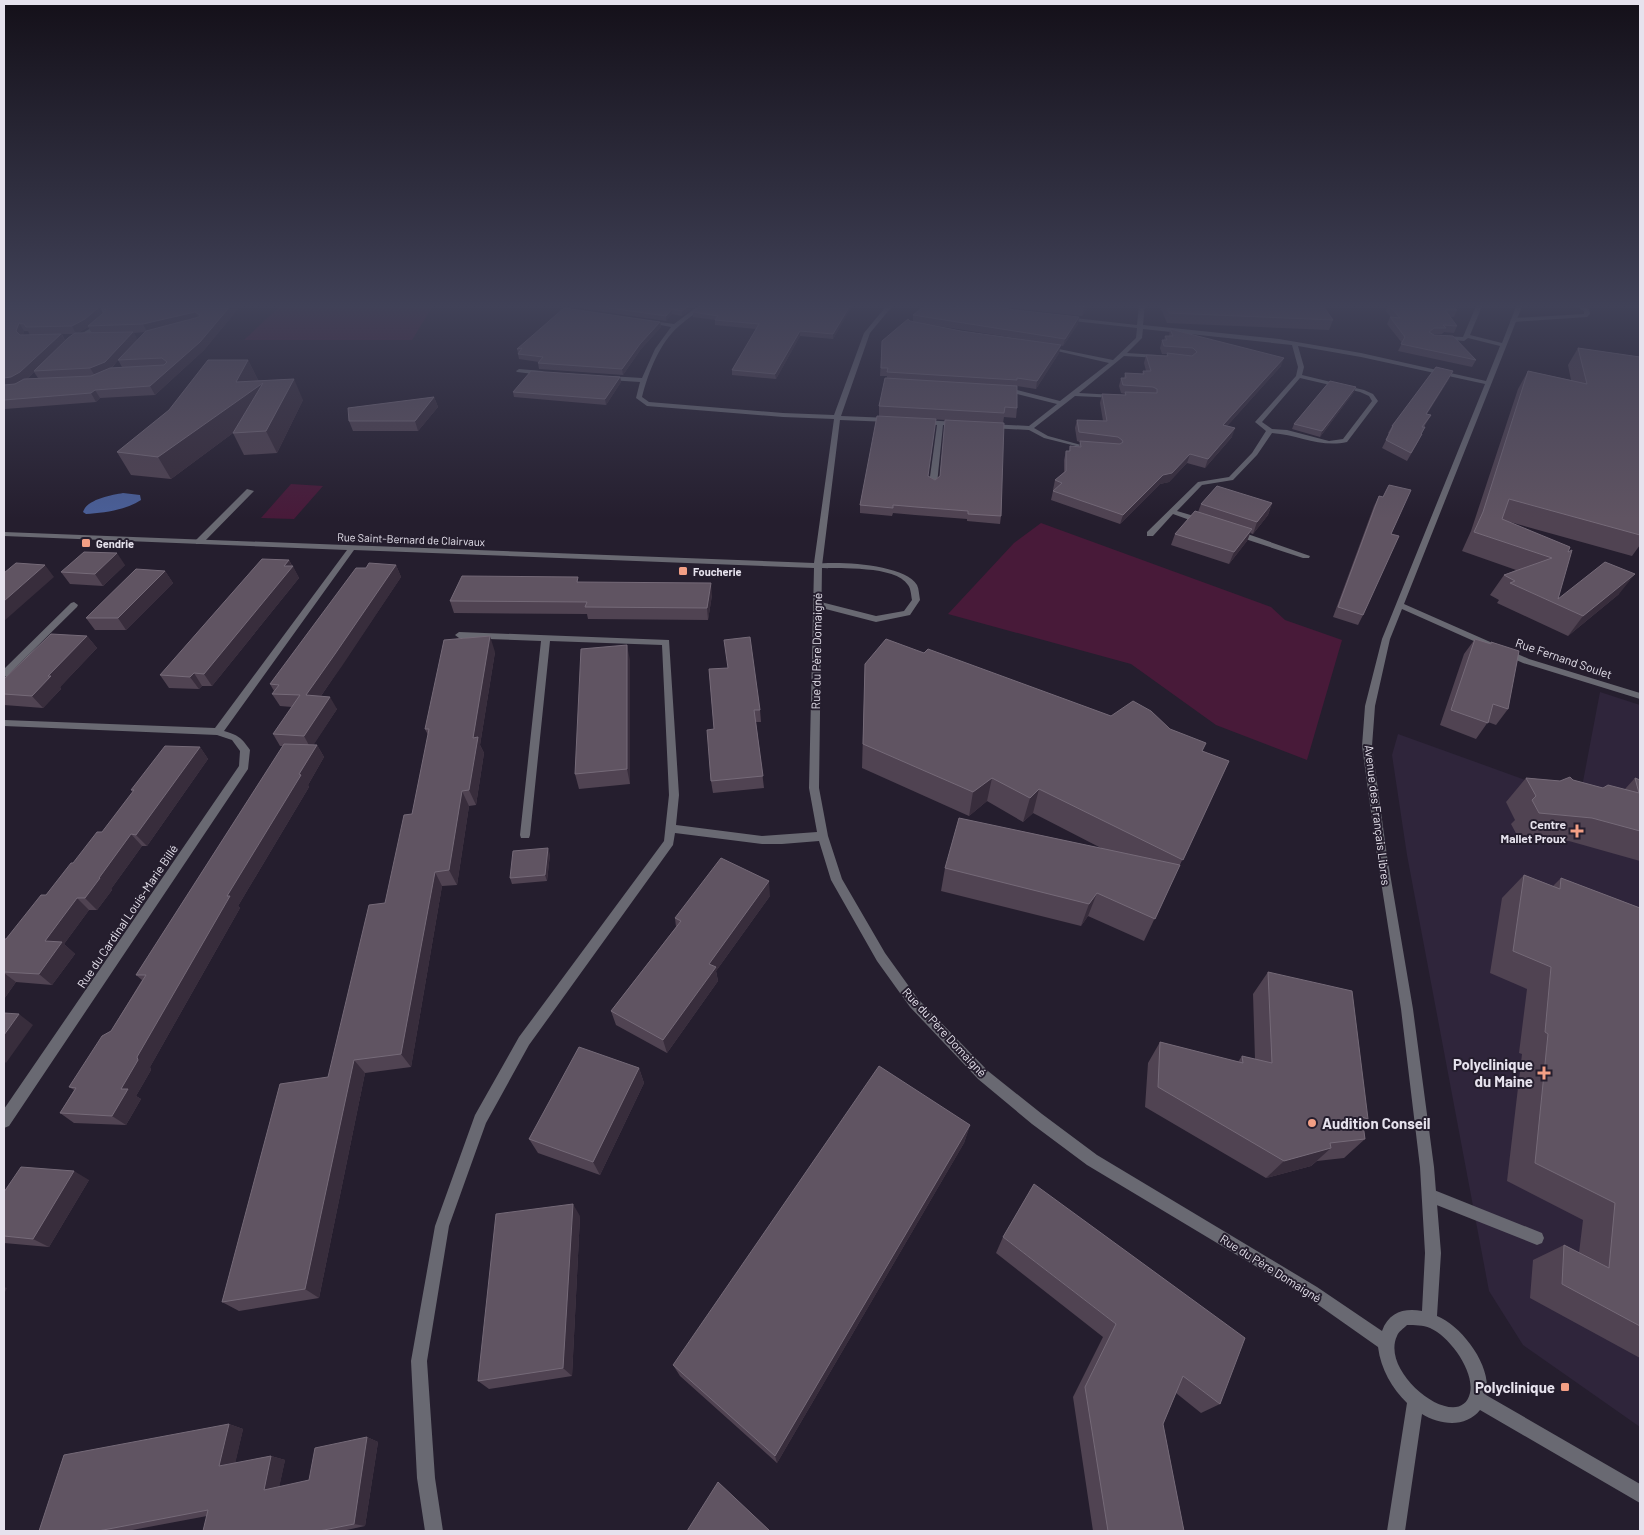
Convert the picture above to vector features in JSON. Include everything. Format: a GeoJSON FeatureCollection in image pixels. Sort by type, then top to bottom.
{"type":"FeatureCollection","features":[{"type":"Feature","properties":{"kind":"street"},"geometry":{"type":"LineString","coordinates":[[645,376],[639,398],[647,404],[783,415],[895,420]]}},
{"type":"Feature","properties":{"kind":"street","name":"Rue du Père Domaigné"},"geometry":{"type":"LineString","coordinates":[[852,376],[837,417],[818,566],[814,788],[823,836],[837,880],[881,957],[914,1003],[983,1075],[1092,1160],[1312,1292],[1386,1343]]}},
{"type":"Feature","properties":{"kind":"street"},"geometry":{"type":"LineString","coordinates":[[1030,428],[1097,376]]}},
{"type":"Feature","properties":{"kind":"street"},"geometry":{"type":"LineString","coordinates":[[1299,376],[1362,391],[1370,395],[1375,401],[1345,440],[1329,443],[1287,432],[1270,431],[1258,422],[1299,376]]}},
{"type":"Feature","properties":{"kind":"street"},"geometry":{"type":"LineString","coordinates":[[1456,376],[1488,383]]}},
{"type":"Feature","properties":{"kind":"street","name":"Avenue des Français Libres"},"geometry":{"type":"LineString","coordinates":[[1429,1320],[1433,1252],[1427,1167],[1407,1009],[1382,856],[1368,746],[1370,706],[1386,639],[1491,376]]}},
{"type":"Feature","properties":{"kind":"street"},"geometry":{"type":"LineString","coordinates":[[604,377],[643,380]]}},
{"type":"Feature","properties":{"kind":"street"},"geometry":{"type":"LineString","coordinates":[[998,391],[1017,392],[1061,403]]}},
{"type":"Feature","properties":{"kind":"street"},"geometry":{"type":"LineString","coordinates":[[1074,394],[1122,397]]}},
{"type":"Feature","properties":{"kind":"street"},"geometry":{"type":"LineString","coordinates":[[913,421],[967,424]]}},
{"type":"Feature","properties":{"kind":"street"},"geometry":{"type":"LineString","coordinates":[[933,484],[940,423]]}},
{"type":"Feature","properties":{"kind":"street"},"geometry":{"type":"LineString","coordinates":[[985,426],[1030,428],[1046,437],[1062,442],[1086,449],[1101,450]]}},
{"type":"Feature","properties":{"kind":"street"},"geometry":{"type":"LineString","coordinates":[[1150,534],[1200,482],[1231,479],[1255,454],[1270,431]]}},
{"type":"Feature","properties":{"kind":"street"},"geometry":{"type":"LineString","coordinates":[[199,542],[250,492]]}},
{"type":"Feature","properties":{"kind":"street"},"geometry":{"type":"LineString","coordinates":[[1171,511],[1207,523]]}},
{"type":"Feature","properties":{"kind":"street"},"geometry":{"type":"LineString","coordinates":[[1225,529],[1306,556]]}},
{"type":"Feature","properties":{"kind":"street","name":"Rue Saint-Bernard de Clairvaux"},"geometry":{"type":"LineString","coordinates":[[4,534],[818,566],[888,571],[904,576],[913,585],[916,600],[907,613],[876,619],[817,604]]}},
{"type":"Feature","properties":{"kind":"street"},"geometry":{"type":"LineString","coordinates":[[218,732],[352,548]]}},
{"type":"Feature","properties":{"kind":"street"},"geometry":{"type":"LineString","coordinates":[[4,674],[74,605]]}},
{"type":"Feature","properties":{"kind":"street","name":"Rue Fernand Soulet"},"geometry":{"type":"LineString","coordinates":[[1399,605],[1526,661],[1640,696]]}},
{"type":"Feature","properties":{"kind":"street"},"geometry":{"type":"LineString","coordinates":[[434,1531],[426,1478],[419,1361],[442,1226],[480,1120],[524,1042],[669,842],[674,795],[666,642],[459,635]]}},
{"type":"Feature","properties":{"kind":"street"},"geometry":{"type":"LineString","coordinates":[[525,835],[546,638]]}},
{"type":"Feature","properties":{"kind":"street","name":"Rue du Cardinal Louis-Marie Billé"},"geometry":{"type":"LineString","coordinates":[[4,723],[218,732],[235,738],[246,750],[244,766],[4,1121]]}},
{"type":"Feature","properties":{"kind":"street"},"geometry":{"type":"LineString","coordinates":[[671,828],[762,840],[823,836]]}},
{"type":"Feature","properties":{"kind":"street"},"geometry":{"type":"LineString","coordinates":[[1429,1195],[1537,1238]]}},
{"type":"Feature","properties":{"kind":"street"},"geometry":{"type":"LineString","coordinates":[[1404,1317],[1429,1320],[1444,1328],[1468,1353],[1476,1369],[1479,1385],[1477,1399],[1470,1409],[1460,1415],[1446,1415],[1431,1411],[1416,1402],[1393,1374],[1387,1358],[1386,1343],[1389,1331],[1395,1322],[1404,1317]]}},
{"type":"Feature","properties":{"kind":"street"},"geometry":{"type":"LineString","coordinates":[[1477,1399],[1640,1494]]}},
{"type":"Feature","properties":{"kind":"street"},"geometry":{"type":"LineString","coordinates":[[1396,1531],[1416,1402]]}},
{"type":"Feature","properties":{"kind":"shaded area"},"geometry":{"type":"Polygon","coordinates":[[[291,484],[323,486],[294,519],[261,518],[291,484]]]}},
{"type":"Feature","properties":{"kind":"shaded area"},"geometry":{"type":"Polygon","coordinates":[[[1041,523],[1271,607],[1285,620],[1342,640],[1307,760],[1216,725],[1131,664],[948,614],[1014,543],[1041,523]]]}},
{"type":"Feature","properties":{"kind":"shaded area","name":"Polyclinique du Maine"},"geometry":{"type":"Polygon","coordinates":[[[1600,692],[1640,705],[1640,1427],[1523,1345],[1489,1291],[1407,855],[1392,755],[1398,734],[1570,796],[1581,792],[1600,692]]]}},
{"type":"Feature","properties":{"kind":"water"},"geometry":{"type":"Polygon","coordinates":[[[123,493],[140,495],[141,500],[128,506],[100,513],[86,514],[83,512],[89,504],[95,501],[107,496],[123,493]]]}},
{"type":"Feature","properties":{"kind":"building"},"geometry":{"type":"Polygon","coordinates":[[[162,376],[150,386],[4,400],[4,385],[15,384],[24,379],[162,376]]]}},
{"type":"Feature","properties":{"kind":"building"},"geometry":{"type":"Polygon","coordinates":[[[196,376],[239,376],[236,382],[294,379],[266,431],[233,433],[263,383],[158,457],[117,452],[169,410],[196,376]]]}},
{"type":"Feature","properties":{"kind":"building"},"geometry":{"type":"Polygon","coordinates":[[[527,376],[620,377],[605,399],[513,392],[527,376]]]}},
{"type":"Feature","properties":{"kind":"building"},"geometry":{"type":"Polygon","coordinates":[[[946,376],[1041,376],[1037,381],[1017,378],[1017,380],[946,376]]]}},
{"type":"Feature","properties":{"kind":"building"},"geometry":{"type":"Polygon","coordinates":[[[1126,376],[1268,376],[1223,425],[1235,428],[1208,459],[1190,454],[1172,473],[1163,475],[1123,515],[1053,491],[1062,483],[1055,480],[1066,471],[1066,451],[1070,451],[1070,446],[1081,447],[1080,441],[1120,444],[1123,442],[1118,437],[1079,432],[1077,420],[1107,421],[1102,394],[1126,395],[1125,392],[1157,393],[1157,389],[1153,387],[1123,385],[1121,378],[1126,378],[1126,376]]]}},
{"type":"Feature","properties":{"kind":"building"},"geometry":{"type":"Polygon","coordinates":[[[1430,376],[1450,376],[1426,414],[1431,415],[1422,427],[1425,427],[1411,453],[1386,440],[1392,426],[1430,376]]]}},
{"type":"Feature","properties":{"kind":"building"},"geometry":{"type":"Polygon","coordinates":[[[1527,376],[1549,376],[1587,384],[1585,376],[1640,376],[1640,535],[1509,499],[1502,519],[1570,547],[1568,552],[1572,550],[1558,599],[1605,562],[1635,574],[1583,616],[1510,583],[1515,581],[1504,575],[1552,558],[1474,532],[1483,512],[1527,376]]]}},
{"type":"Feature","properties":{"kind":"building"},"geometry":{"type":"Polygon","coordinates":[[[885,378],[1017,386],[1017,408],[1005,407],[1004,413],[879,406],[885,378]]]}},
{"type":"Feature","properties":{"kind":"building"},"geometry":{"type":"Polygon","coordinates":[[[1330,381],[1356,387],[1322,431],[1294,424],[1330,381]]]}},
{"type":"Feature","properties":{"kind":"building"},"geometry":{"type":"Polygon","coordinates":[[[434,397],[415,421],[349,421],[348,408],[434,397]]]}},
{"type":"Feature","properties":{"kind":"building"},"geometry":{"type":"Polygon","coordinates":[[[877,416],[936,419],[928,476],[935,480],[940,476],[945,420],[1004,423],[1001,516],[968,514],[968,511],[893,505],[893,508],[860,505],[877,416]]]}},
{"type":"Feature","properties":{"kind":"building"},"geometry":{"type":"Polygon","coordinates":[[[1389,485],[1411,490],[1391,534],[1399,536],[1363,615],[1338,607],[1379,496],[1383,497],[1389,485]]]}},
{"type":"Feature","properties":{"kind":"building"},"geometry":{"type":"Polygon","coordinates":[[[1217,486],[1272,503],[1257,522],[1201,504],[1217,486]]]}},
{"type":"Feature","properties":{"kind":"building"},"geometry":{"type":"Polygon","coordinates":[[[1195,511],[1252,529],[1234,552],[1175,534],[1195,511]]]}},
{"type":"Feature","properties":{"kind":"building"},"geometry":{"type":"Polygon","coordinates":[[[84,552],[117,553],[95,574],[61,572],[84,552]]]}},
{"type":"Feature","properties":{"kind":"building"},"geometry":{"type":"Polygon","coordinates":[[[262,559],[289,560],[284,566],[293,566],[204,674],[194,673],[190,677],[160,675],[262,559]]]}},
{"type":"Feature","properties":{"kind":"building"},"geometry":{"type":"Polygon","coordinates":[[[16,563],[45,565],[4,601],[4,573],[16,563]]]}},
{"type":"Feature","properties":{"kind":"building"},"geometry":{"type":"Polygon","coordinates":[[[369,563],[396,565],[306,695],[330,697],[304,736],[273,734],[300,695],[272,694],[279,685],[270,684],[356,568],[366,568],[369,563]]]}},
{"type":"Feature","properties":{"kind":"building"},"geometry":{"type":"Polygon","coordinates":[[[136,569],[165,571],[118,618],[86,618],[136,569]]]}},
{"type":"Feature","properties":{"kind":"building"},"geometry":{"type":"Polygon","coordinates":[[[462,576],[578,577],[577,582],[711,583],[707,608],[585,607],[587,602],[450,601],[462,576]]]}},
{"type":"Feature","properties":{"kind":"building"},"geometry":{"type":"Polygon","coordinates":[[[51,634],[87,636],[48,676],[51,676],[32,696],[4,694],[4,679],[51,634]]]}},
{"type":"Feature","properties":{"kind":"building"},"geometry":{"type":"Polygon","coordinates":[[[490,636],[473,738],[478,737],[469,790],[462,791],[449,870],[435,872],[401,1054],[354,1060],[305,1289],[222,1302],[280,1084],[328,1077],[369,905],[385,903],[404,815],[412,814],[429,729],[425,729],[444,640],[490,636]]]}},
{"type":"Feature","properties":{"kind":"building"},"geometry":{"type":"Polygon","coordinates":[[[750,637],[760,710],[754,710],[763,776],[711,781],[707,730],[714,729],[709,669],[728,668],[724,640],[750,637]]]}},
{"type":"Feature","properties":{"kind":"building"},"geometry":{"type":"Polygon","coordinates":[[[886,639],[924,653],[928,649],[1111,716],[1133,701],[1151,711],[1170,729],[1206,743],[1202,751],[1229,761],[1183,860],[1039,789],[1030,798],[992,778],[973,792],[863,744],[865,664],[886,639]]]}},
{"type":"Feature","properties":{"kind":"building"},"geometry":{"type":"Polygon","coordinates":[[[1475,639],[1519,651],[1508,709],[1493,704],[1488,723],[1451,710],[1475,639]]]}},
{"type":"Feature","properties":{"kind":"building"},"geometry":{"type":"Polygon","coordinates":[[[627,645],[627,769],[575,774],[581,649],[627,645]]]}},
{"type":"Feature","properties":{"kind":"building"},"geometry":{"type":"Polygon","coordinates":[[[284,744],[317,745],[299,774],[301,775],[227,896],[230,896],[137,1057],[138,1060],[121,1089],[128,1089],[112,1116],[60,1113],[76,1088],[69,1087],[102,1036],[111,1031],[146,975],[136,975],[284,744]]]}},
{"type":"Feature","properties":{"kind":"building"},"geometry":{"type":"Polygon","coordinates":[[[165,746],[200,747],[136,835],[131,834],[85,898],[77,898],[45,941],[62,942],[39,974],[4,972],[4,939],[6,939],[41,895],[46,895],[97,832],[102,832],[165,746]]]}},
{"type":"Feature","properties":{"kind":"building"},"geometry":{"type":"Polygon","coordinates":[[[1570,777],[1573,780],[1603,788],[1608,785],[1639,793],[1635,778],[1640,780],[1640,831],[1592,818],[1539,813],[1532,800],[1536,796],[1526,778],[1560,781],[1570,777]]]}},
{"type":"Feature","properties":{"kind":"building"},"geometry":{"type":"Polygon","coordinates":[[[959,818],[1180,865],[1155,919],[1097,893],[1089,904],[945,868],[959,818]]]}},
{"type":"Feature","properties":{"kind":"building"},"geometry":{"type":"Polygon","coordinates":[[[548,848],[545,875],[510,878],[513,851],[548,848]]]}},
{"type":"Feature","properties":{"kind":"building"},"geometry":{"type":"Polygon","coordinates":[[[721,858],[769,881],[709,964],[716,967],[663,1040],[611,1011],[681,921],[675,918],[721,858]]]}},
{"type":"Feature","properties":{"kind":"building"},"geometry":{"type":"Polygon","coordinates":[[[1524,875],[1560,889],[1561,878],[1640,908],[1640,1326],[1562,1284],[1564,1245],[1609,1268],[1615,1203],[1535,1163],[1548,1034],[1545,1032],[1551,967],[1513,951],[1524,875]]]}},
{"type":"Feature","properties":{"kind":"building"},"geometry":{"type":"Polygon","coordinates":[[[1268,972],[1352,991],[1368,1119],[1362,1117],[1365,1139],[1330,1143],[1331,1148],[1284,1161],[1158,1087],[1160,1042],[1243,1063],[1242,1056],[1272,1063],[1268,972]]]}},
{"type":"Feature","properties":{"kind":"building"},"geometry":{"type":"Polygon","coordinates":[[[4,1013],[19,1014],[4,1035],[4,1013]]]}},
{"type":"Feature","properties":{"kind":"building"},"geometry":{"type":"Polygon","coordinates":[[[579,1047],[639,1068],[593,1162],[529,1139],[579,1047]]]}},
{"type":"Feature","properties":{"kind":"building"},"geometry":{"type":"Polygon","coordinates":[[[879,1066],[970,1125],[775,1456],[673,1365],[879,1066]]]}},
{"type":"Feature","properties":{"kind":"building"},"geometry":{"type":"Polygon","coordinates":[[[21,1167],[74,1171],[33,1239],[4,1236],[4,1192],[21,1167]]]}},
{"type":"Feature","properties":{"kind":"building"},"geometry":{"type":"Polygon","coordinates":[[[1034,1184],[1245,1338],[1220,1404],[1183,1376],[1163,1424],[1184,1531],[1108,1531],[1085,1387],[1116,1324],[1003,1237],[1034,1184]]]}},
{"type":"Feature","properties":{"kind":"building"},"geometry":{"type":"Polygon","coordinates":[[[573,1204],[563,1368],[478,1381],[496,1214],[573,1204]]]}},
{"type":"Feature","properties":{"kind":"building"},"geometry":{"type":"Polygon","coordinates":[[[229,1424],[219,1466],[271,1456],[264,1490],[309,1480],[315,1448],[367,1437],[354,1524],[319,1531],[203,1531],[208,1510],[98,1531],[39,1531],[64,1455],[229,1424]]]}},
{"type":"Feature","properties":{"kind":"building"},"geometry":{"type":"Polygon","coordinates":[[[718,1482],[770,1531],[687,1531],[718,1482]]]}},
{"type":"Feature","properties":{"kind":"place","name":"Gendrie"},"geometry":{"type":"Point","coordinates":[86,543]}},
{"type":"Feature","properties":{"kind":"place","name":"Foucherie"},"geometry":{"type":"Point","coordinates":[683,571]}},
{"type":"Feature","properties":{"kind":"place","name":"Centre Mallet Proux"},"geometry":{"type":"Point","coordinates":[1577,831]}},
{"type":"Feature","properties":{"kind":"place","name":"Polyclinique du Maine"},"geometry":{"type":"Point","coordinates":[1544,1073]}},
{"type":"Feature","properties":{"kind":"place","name":"Audition Conseil"},"geometry":{"type":"Point","coordinates":[1312,1123]}},
{"type":"Feature","properties":{"kind":"place","name":"Polyclinique"},"geometry":{"type":"Point","coordinates":[1565,1387]}}]}
